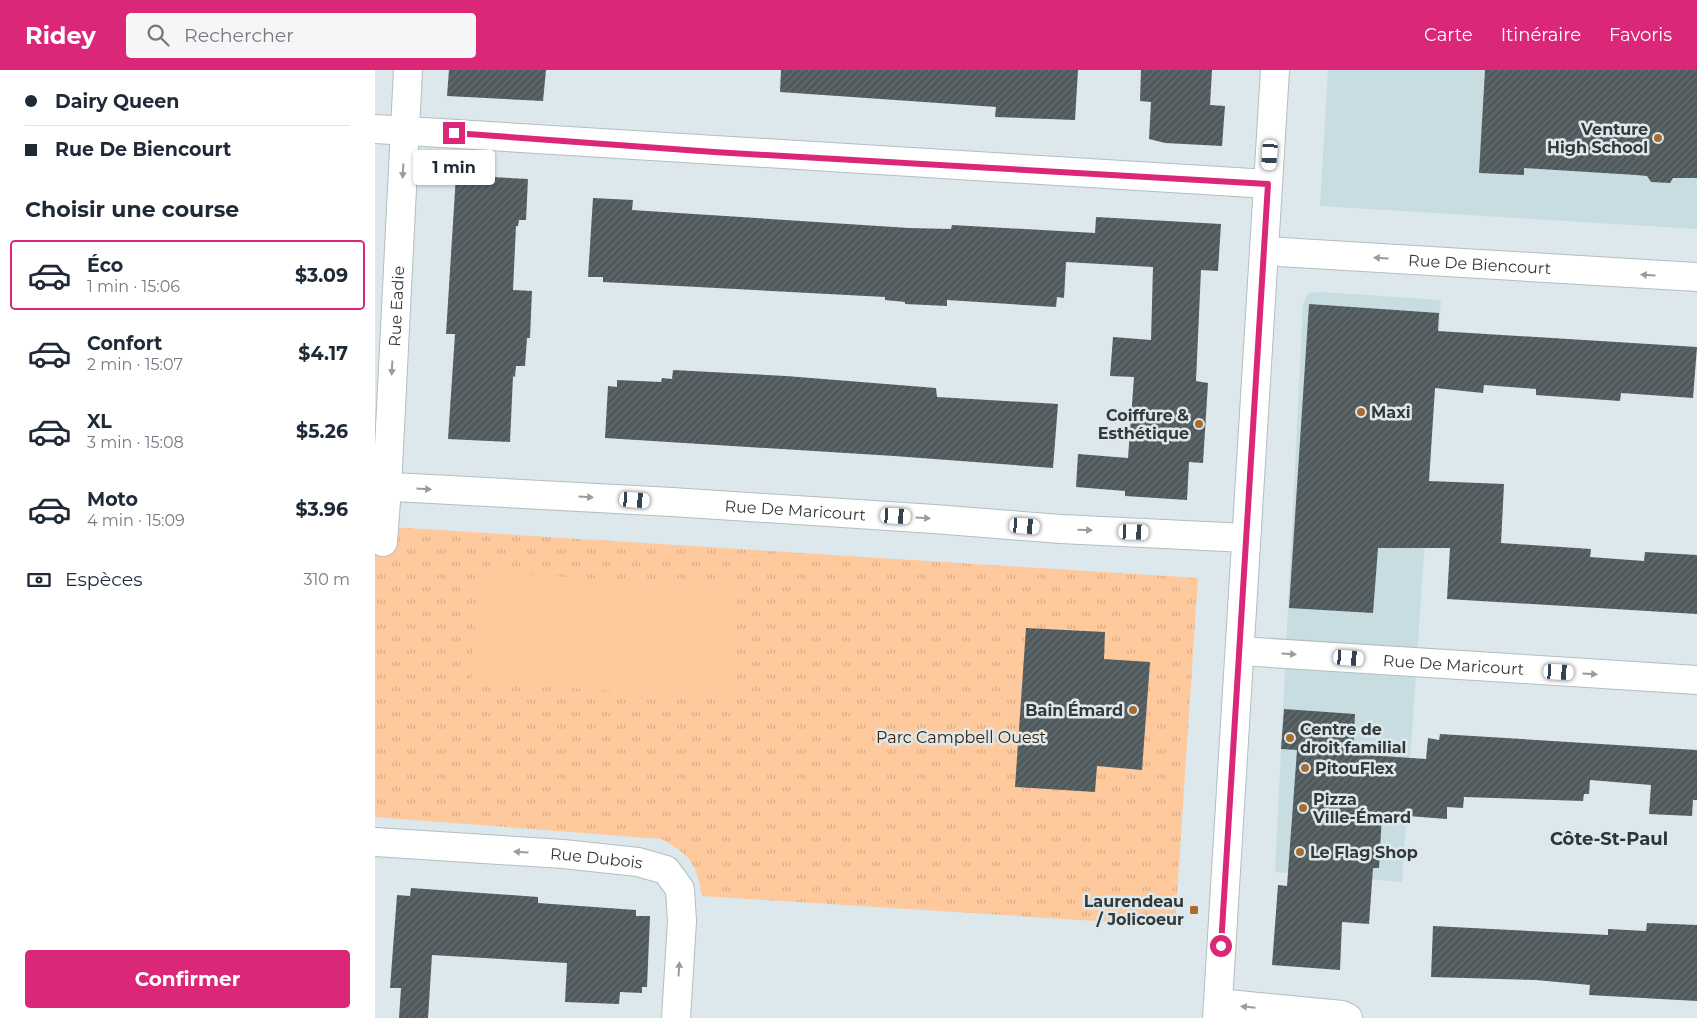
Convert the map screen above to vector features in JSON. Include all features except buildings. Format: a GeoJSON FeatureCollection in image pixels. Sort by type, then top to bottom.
{"type":"FeatureCollection","features":[{"type":"Feature","properties":{"kind":"street","name":"Rue Eadie"},"geometry":{"type":"LineString","coordinates":[[383,542],[381,486],[408,70]]}},
{"type":"Feature","properties":{"kind":"street"},"geometry":{"type":"LineString","coordinates":[[1275,70],[1217,1011],[1342,1015],[1348,1018]]}},
{"type":"Feature","properties":{"kind":"street"},"geometry":{"type":"LineString","coordinates":[[375,129],[714,152],[1268,184]]}},
{"type":"Feature","properties":{"kind":"street","name":"Rue De Biencourt"},"geometry":{"type":"LineString","coordinates":[[1264,251],[1697,277]]}},
{"type":"Feature","properties":{"kind":"street","name":"Rue De Maricourt"},"geometry":{"type":"LineString","coordinates":[[381,486],[934,518],[1061,530],[1246,538]]}},
{"type":"Feature","properties":{"kind":"street","name":"Rue De Maricourt"},"geometry":{"type":"LineString","coordinates":[[1240,651],[1697,680]]}},
{"type":"Feature","properties":{"kind":"street","name":"Rue Dubois"},"geometry":{"type":"LineString","coordinates":[[375,842],[563,854],[638,862],[666,870],[680,889],[682,921],[675,1018]]}},
{"type":"Feature","properties":{"kind":"shaded area"},"geometry":{"type":"Polygon","coordinates":[[[1328,70],[1697,70],[1697,229],[1320,206],[1328,70]]]}},
{"type":"Feature","properties":{"kind":"shaded area"},"geometry":{"type":"Polygon","coordinates":[[[1322,292],[1441,300],[1402,882],[1275,872],[1303,305],[1308,293],[1322,292]]]}},
{"type":"Feature","properties":{"kind":"green space","name":"Parc Campbell Ouest"},"geometry":{"type":"Polygon","coordinates":[[[375,526],[1198,578],[1175,926],[702,896],[697,875],[691,861],[680,850],[662,839],[375,817],[375,526]]]}},
{"type":"Feature","properties":{"kind":"green space"},"geometry":{"type":"Polygon","coordinates":[[[478,572],[738,587],[732,698],[471,682],[478,572]]]}},
{"type":"Feature","properties":{"kind":"place","name":"Venture High School"},"geometry":{"type":"Point","coordinates":[1658,138]}},
{"type":"Feature","properties":{"kind":"place","name":"Maxi"},"geometry":{"type":"Point","coordinates":[1361,412]}},
{"type":"Feature","properties":{"kind":"place","name":"Coiffure & Esthétique"},"geometry":{"type":"Point","coordinates":[1199,424]}},
{"type":"Feature","properties":{"kind":"place","name":"Bain Émard"},"geometry":{"type":"Point","coordinates":[1133,710]}},
{"type":"Feature","properties":{"kind":"place","name":"Centre de droit familial"},"geometry":{"type":"Point","coordinates":[1290,738]}},
{"type":"Feature","properties":{"kind":"place","name":"PitouFlex"},"geometry":{"type":"Point","coordinates":[1305,768]}},
{"type":"Feature","properties":{"kind":"place","name":"Pizza Ville-Émard"},"geometry":{"type":"Point","coordinates":[1303,808]}},
{"type":"Feature","properties":{"kind":"place","name":"Le Flag Shop"},"geometry":{"type":"Point","coordinates":[1300,852]}},
{"type":"Feature","properties":{"kind":"place","name":"Laurendeau / Jolicoeur"},"geometry":{"type":"Point","coordinates":[1194,910]}},
{"type":"Feature","properties":{"kind":"district","name":"Côte-St-Paul"},"geometry":{"type":"Point","coordinates":[1609,839]}},
{"type":"Feature","properties":{"kind":"route"},"geometry":{"type":"LineString","coordinates":[[454,133],[714,152],[1268,184],[1248,501],[1239,688],[1221,946]]}}]}
